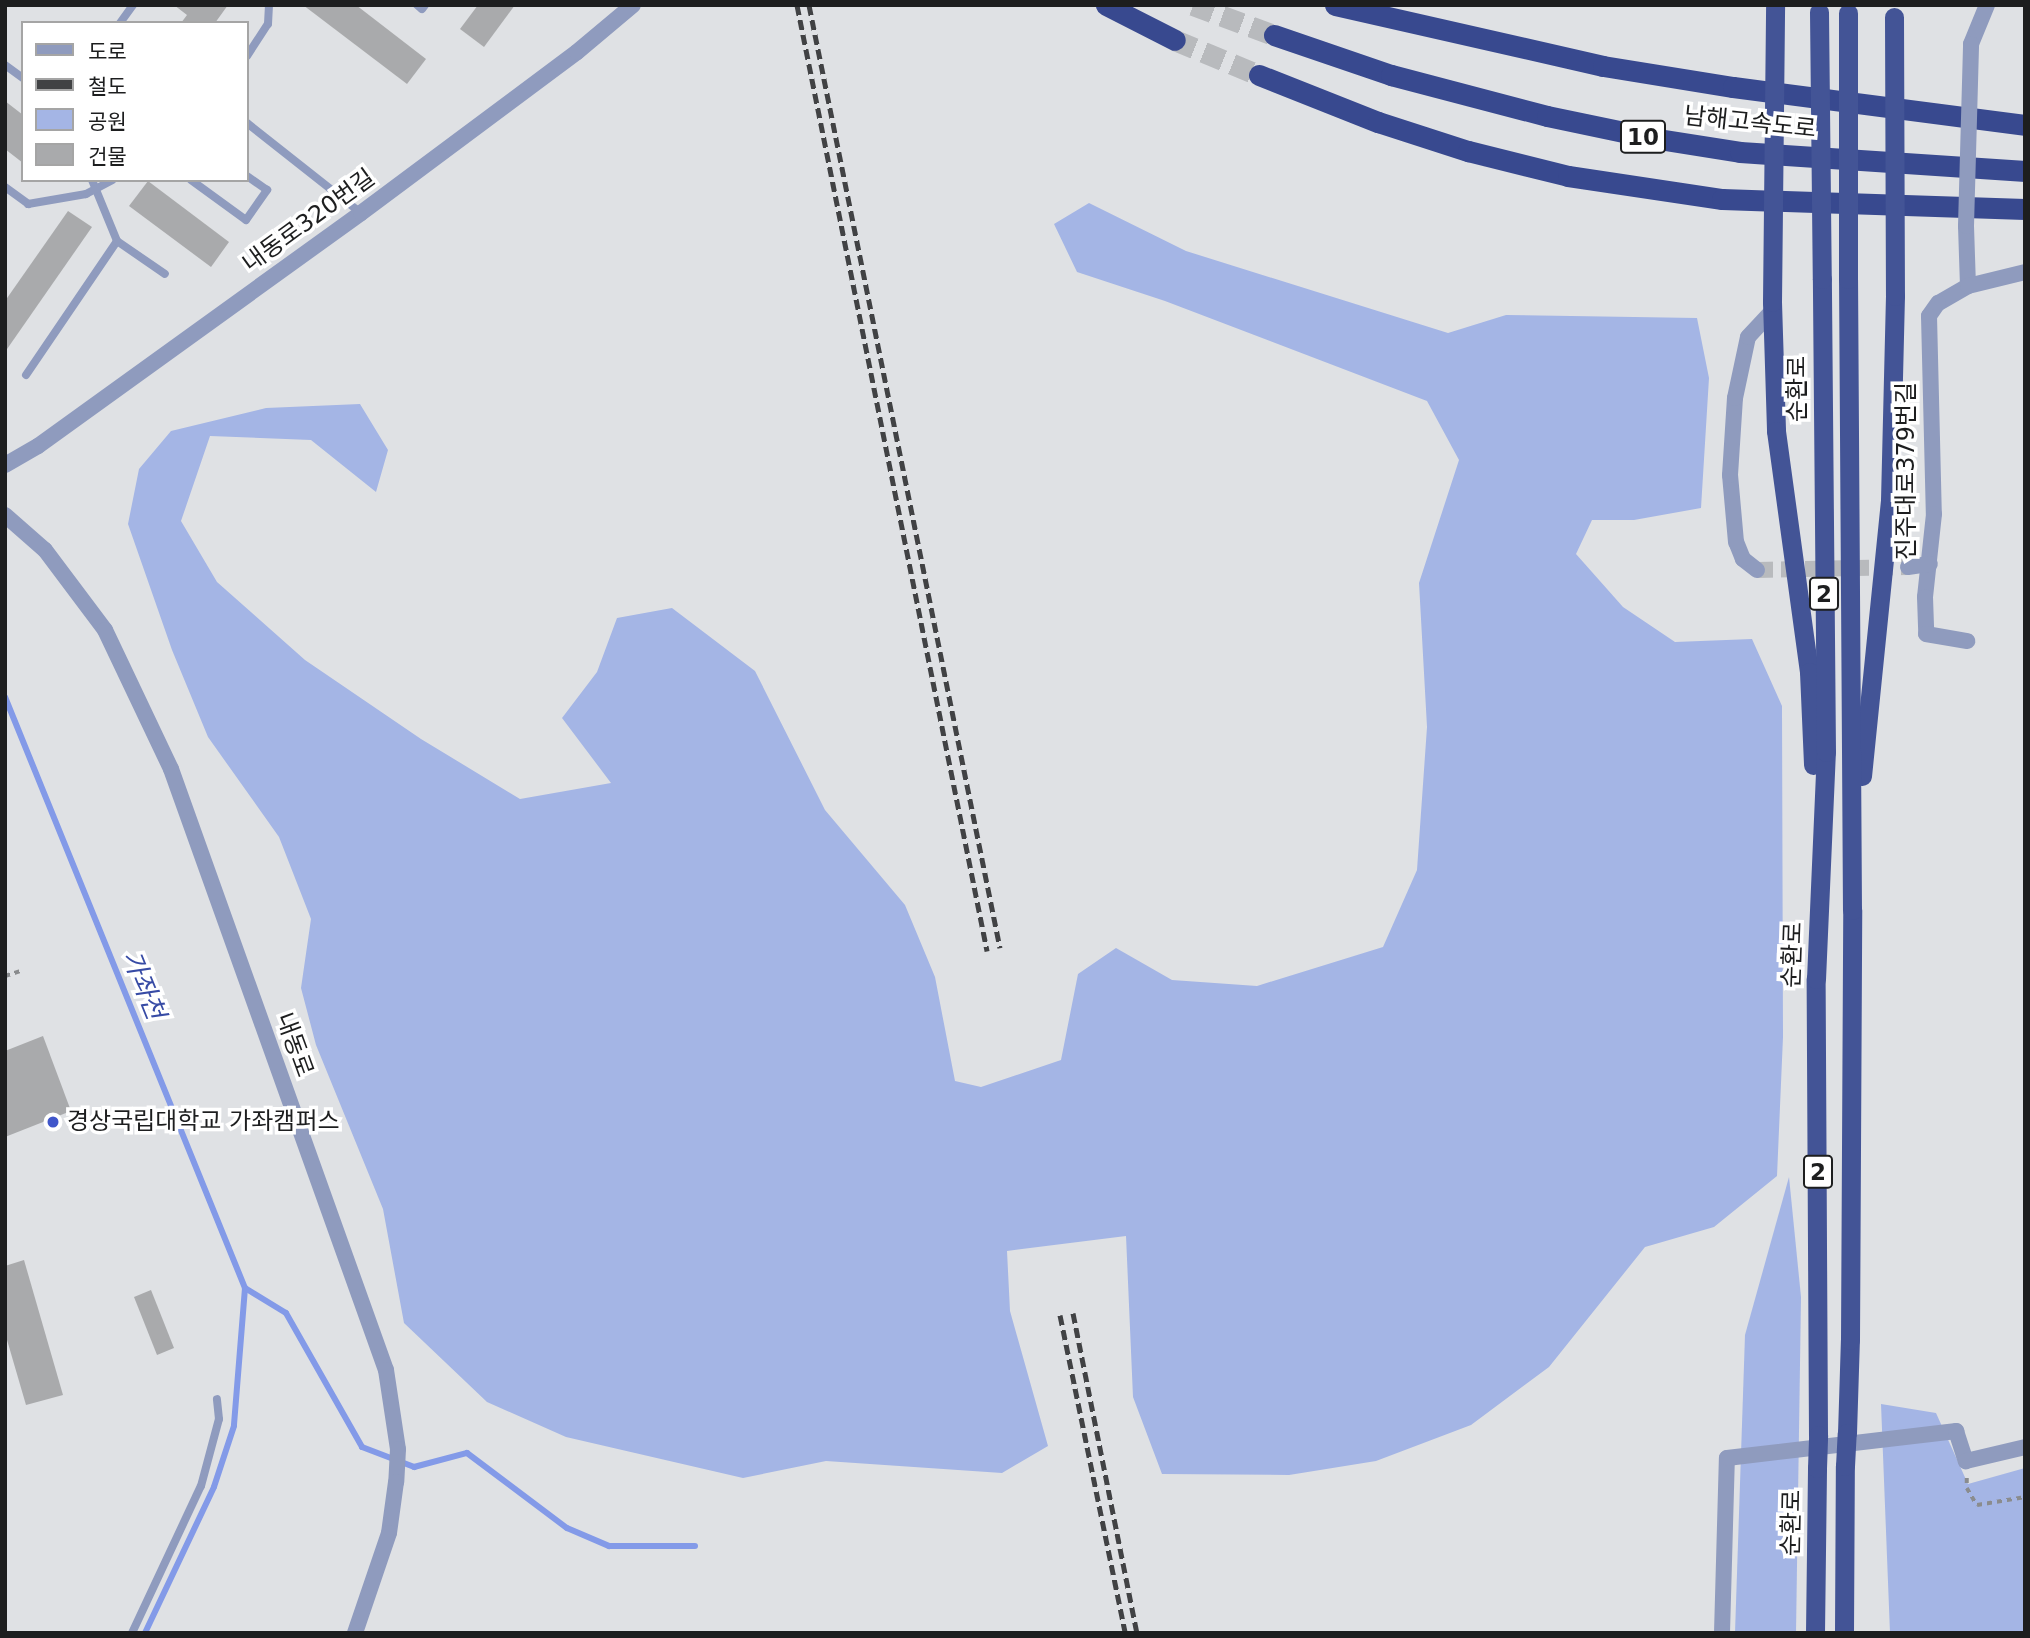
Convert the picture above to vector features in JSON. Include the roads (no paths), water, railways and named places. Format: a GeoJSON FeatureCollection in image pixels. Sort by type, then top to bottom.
{"type":"FeatureCollection","features":[{"type":"Feature","properties":{"kind":"highway"},"geometry":{"type":"LineString","coordinates":[[1106,5],[1175,40]]}},
{"type":"Feature","properties":{"kind":"highway","name":"남해고속도로"},"geometry":{"type":"LineString","coordinates":[[1335,5],[1603,66],[1734,87],[2025,125]]}},
{"type":"Feature","properties":{"kind":"highway"},"geometry":{"type":"LineString","coordinates":[[1775,5],[1772,307],[1776,431],[1809,672],[1819,909]]}},
{"type":"Feature","properties":{"kind":"highway","name":"순환로"},"geometry":{"type":"LineString","coordinates":[[1815,1633],[1818,1434],[1816,979],[1826,752],[1819,9]]}},
{"type":"Feature","properties":{"kind":"highway","name":"순환로"},"geometry":{"type":"LineString","coordinates":[[1844,1633],[1852,910],[1848,9]]}},
{"type":"Feature","properties":{"kind":"highway"},"geometry":{"type":"LineString","coordinates":[[1852,910],[1870,674],[1891,500],[1895,296],[1893,11]]}},
{"type":"Feature","properties":{"kind":"highway","name":"남해고속도로"},"geometry":{"type":"LineString","coordinates":[[1274,34],[1391,75],[1547,116],[1651,138],[1740,152],[2025,171]]}},
{"type":"Feature","properties":{"kind":"highway"},"geometry":{"type":"LineString","coordinates":[[1259,75],[1378,121],[1468,150],[1568,176],[1722,199],[2025,209]]}},
{"type":"Feature","properties":{"kind":"street","name":"내동로320번길"},"geometry":{"type":"LineString","coordinates":[[5,465],[38,446],[361,213],[577,52],[633,5]]}},
{"type":"Feature","properties":{"kind":"street"},"geometry":{"type":"LineString","coordinates":[[1968,286],[1966,226],[1971,44],[1987,5]]}},
{"type":"Feature","properties":{"kind":"street","name":"진주대로379번길"},"geometry":{"type":"LineString","coordinates":[[1967,641],[1926,634],[1925,597],[1934,514],[1929,317],[1938,303],[1968,286],[2025,272]]}},
{"type":"Feature","properties":{"kind":"street"},"geometry":{"type":"LineString","coordinates":[[1757,570],[1743,559],[1736,542],[1730,475],[1735,398],[1748,337],[1772,307]]}},
{"type":"Feature","properties":{"kind":"street","name":"내동로"},"geometry":{"type":"LineString","coordinates":[[5,515],[45,550],[105,630],[171,769],[386,1370],[398,1449],[396,1482],[389,1533],[355,1633]]}},
{"type":"Feature","properties":{"kind":"street"},"geometry":{"type":"LineString","coordinates":[[1908,567],[1930,564]]}},
{"type":"Feature","properties":{"kind":"street"},"geometry":{"type":"LineString","coordinates":[[1722,1633],[1727,1458],[1956,1432],[1966,1461],[2025,1447]]}},
{"type":"Feature","properties":{"kind":"lane"},"geometry":{"type":"LineString","coordinates":[[121,21],[132,5]]}},
{"type":"Feature","properties":{"kind":"lane"},"geometry":{"type":"LineString","coordinates":[[248,54],[268,24],[269,5]]}},
{"type":"Feature","properties":{"kind":"lane"},"geometry":{"type":"LineString","coordinates":[[417,5],[422,9],[425,5]]}},
{"type":"Feature","properties":{"kind":"lane"},"geometry":{"type":"LineString","coordinates":[[5,65],[21,77]]}},
{"type":"Feature","properties":{"kind":"lane"},"geometry":{"type":"LineString","coordinates":[[248,124],[361,213]]}},
{"type":"Feature","properties":{"kind":"lane"},"geometry":{"type":"LineString","coordinates":[[203,184],[246,220],[267,190],[248,177]]}},
{"type":"Feature","properties":{"kind":"lane"},"geometry":{"type":"LineString","coordinates":[[5,187],[28,204],[86,194],[94,185],[117,241],[165,274]]}},
{"type":"Feature","properties":{"kind":"lane"},"geometry":{"type":"LineString","coordinates":[[26,375],[117,241]]}},
{"type":"Feature","properties":{"kind":"lane"},"geometry":{"type":"LineString","coordinates":[[132,1633],[201,1486],[219,1419],[217,1399]]}},
{"type":"Feature","properties":{"kind":"waterway","name":"가좌천"},"geometry":{"type":"LineString","coordinates":[[5,697],[245,1288],[234,1426],[214,1487],[145,1633]]}},
{"type":"Feature","properties":{"kind":"waterway"},"geometry":{"type":"LineString","coordinates":[[245,1288],[286,1313],[362,1447],[414,1467],[467,1453],[567,1528],[609,1546],[695,1546]]}},
{"type":"Feature","properties":{"kind":"tunnel"},"geometry":{"type":"LineString","coordinates":[[1193,5],[1274,35]]}},
{"type":"Feature","properties":{"kind":"tunnel"},"geometry":{"type":"LineString","coordinates":[[1175,40],[1259,75]]}},
{"type":"Feature","properties":{"kind":"tunnel"},"geometry":{"type":"LineString","coordinates":[[1757,570],[1908,567]]}},
{"type":"Feature","properties":{"kind":"railway"},"geometry":{"type":"LineString","coordinates":[[797,5],[987,951]]}},
{"type":"Feature","properties":{"kind":"railway"},"geometry":{"type":"LineString","coordinates":[[809,5],[1000,948]]}},
{"type":"Feature","properties":{"kind":"railway"},"geometry":{"type":"LineString","coordinates":[[1073,1313],[1137,1633]]}},
{"type":"Feature","properties":{"kind":"railway"},"geometry":{"type":"LineString","coordinates":[[1060,1315],[1125,1633]]}},
{"type":"Feature","properties":{"kind":"place","name":"경상국립대학교 가좌캠퍼스"},"geometry":{"type":"Point","coordinates":[53,1122]}}]}
